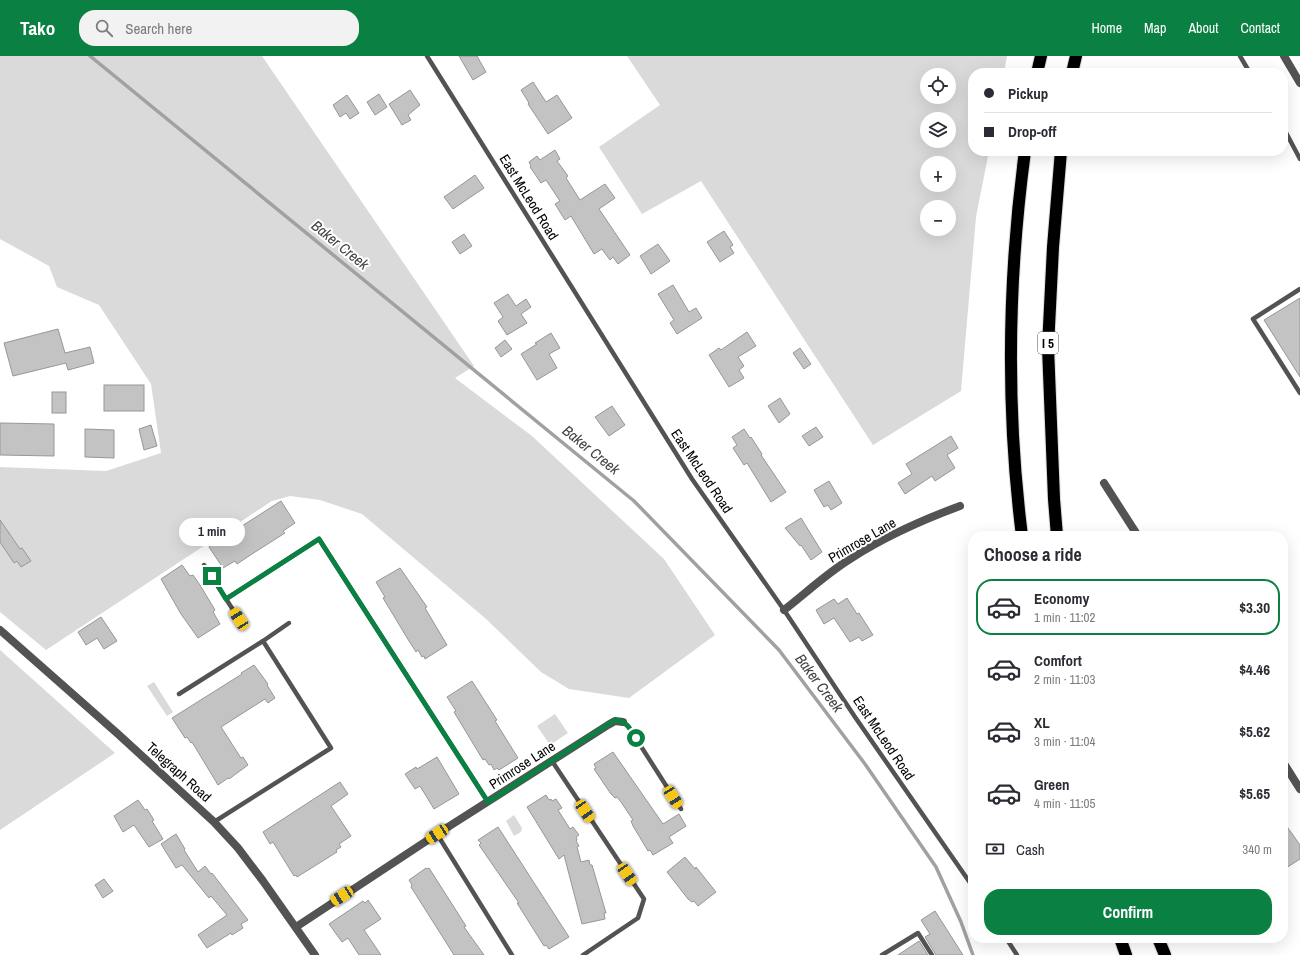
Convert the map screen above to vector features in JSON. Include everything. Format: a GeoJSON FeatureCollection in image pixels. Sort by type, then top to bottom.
{"type":"FeatureCollection","features":[{"type":"Feature","properties":{"kind":"highway"},"geometry":{"type":"LineString","coordinates":[[1038,68],[1041,56]]}},
{"type":"Feature","properties":{"kind":"highway"},"geometry":{"type":"LineString","coordinates":[[1073,68],[1076,56]]}},
{"type":"Feature","properties":{"kind":"highway"},"geometry":{"type":"LineString","coordinates":[[1022,531],[1014,435],[1012,346],[1015,258],[1025,156]]}},
{"type":"Feature","properties":{"kind":"highway","name":"I 5"},"geometry":{"type":"LineString","coordinates":[[1057,531],[1048,347],[1053,246],[1061,156]]}},
{"type":"Feature","properties":{"kind":"highway"},"geometry":{"type":"LineString","coordinates":[[1122,943],[1126,955]]}},
{"type":"Feature","properties":{"kind":"highway"},"geometry":{"type":"LineString","coordinates":[[1160,943],[1165,954]]}},
{"type":"Feature","properties":{"kind":"street"},"geometry":{"type":"LineString","coordinates":[[1284,56],[1300,82]]}},
{"type":"Feature","properties":{"kind":"street"},"geometry":{"type":"LineString","coordinates":[[1104,483],[1135,531]]}},
{"type":"Feature","properties":{"kind":"street","name":"Primrose Lane"},"geometry":{"type":"LineString","coordinates":[[784,610],[824,577],[849,559],[900,532],[960,506]]}},
{"type":"Feature","properties":{"kind":"street","name":"Telegraph Road"},"geometry":{"type":"LineString","coordinates":[[0,630],[118,734],[214,822],[238,848],[315,955]]}},
{"type":"Feature","properties":{"kind":"street","name":"Primrose Lane"},"geometry":{"type":"LineString","coordinates":[[296,927],[437,834],[615,720],[623,722]]}},
{"type":"Feature","properties":{"kind":"street"},"geometry":{"type":"LineString","coordinates":[[1288,770],[1300,789]]}},
{"type":"Feature","properties":{"kind":"lane","name":"East McLeod Road"},"geometry":{"type":"LineString","coordinates":[[428,56],[692,479],[784,610],[855,717],[968,880]]}},
{"type":"Feature","properties":{"kind":"lane"},"geometry":{"type":"LineString","coordinates":[[1240,56],[1247,68]]}},
{"type":"Feature","properties":{"kind":"lane"},"geometry":{"type":"LineString","coordinates":[[1288,136],[1300,159]]}},
{"type":"Feature","properties":{"kind":"lane"},"geometry":{"type":"LineString","coordinates":[[1300,289],[1253,319],[1300,393]]}},
{"type":"Feature","properties":{"kind":"lane"},"geometry":{"type":"LineString","coordinates":[[226,599],[319,539],[488,802]]}},
{"type":"Feature","properties":{"kind":"lane"},"geometry":{"type":"LineString","coordinates":[[204,565],[239,619]]}},
{"type":"Feature","properties":{"kind":"lane"},"geometry":{"type":"LineString","coordinates":[[179,694],[289,623]]}},
{"type":"Feature","properties":{"kind":"lane"},"geometry":{"type":"LineString","coordinates":[[214,822],[330,748],[263,641]]}},
{"type":"Feature","properties":{"kind":"lane"},"geometry":{"type":"LineString","coordinates":[[623,722],[628,726],[681,809]]}},
{"type":"Feature","properties":{"kind":"lane"},"geometry":{"type":"LineString","coordinates":[[552,761],[644,899],[638,918],[583,955]]}},
{"type":"Feature","properties":{"kind":"lane"},"geometry":{"type":"LineString","coordinates":[[437,834],[512,955]]}},
{"type":"Feature","properties":{"kind":"lane"},"geometry":{"type":"LineString","coordinates":[[884,955],[918,933],[932,955]]}},
{"type":"Feature","properties":{"kind":"lane"},"geometry":{"type":"LineString","coordinates":[[1009,943],[1017,955]]}},
{"type":"Feature","properties":{"kind":"shaded area"},"geometry":{"type":"Polygon","coordinates":[[[0,56],[262,56],[474,366],[455,378],[532,436],[664,559],[715,635],[629,698],[569,689],[541,672],[485,618],[362,514],[320,500],[290,496],[272,501],[46,650],[0,612],[0,467],[106,471],[161,453],[151,384],[99,305],[57,287],[49,266],[0,239],[0,56]]]}},
{"type":"Feature","properties":{"kind":"shaded area"},"geometry":{"type":"Polygon","coordinates":[[[627,56],[1007,56],[1005,68],[968,68],[968,156],[988,156],[976,217],[961,391],[873,445],[701,181],[642,214],[599,147],[660,105],[627,56]]]}},
{"type":"Feature","properties":{"kind":"shaded area"},"geometry":{"type":"Polygon","coordinates":[[[0,650],[115,753],[0,830],[0,650]]]}},
{"type":"Feature","properties":{"kind":"shaded area"},"geometry":{"type":"Polygon","coordinates":[[[154,682],[173,712],[167,716],[147,686],[154,682]]]}},
{"type":"Feature","properties":{"kind":"shaded area"},"geometry":{"type":"Polygon","coordinates":[[[555,714],[568,733],[550,745],[537,726],[555,714]]]}},
{"type":"Feature","properties":{"kind":"shaded area"},"geometry":{"type":"Polygon","coordinates":[[[514,815],[522,828],[521,832],[514,836],[506,821],[514,815]]]}},
{"type":"Feature","properties":{"kind":"building"},"geometry":{"type":"Polygon","coordinates":[[[459,56],[477,56],[486,72],[473,80],[459,56]]]}},
{"type":"Feature","properties":{"kind":"building"},"geometry":{"type":"Polygon","coordinates":[[[533,82],[546,102],[557,95],[572,118],[548,134],[528,104],[529,103],[521,90],[533,82]]]}},
{"type":"Feature","properties":{"kind":"building"},"geometry":{"type":"Polygon","coordinates":[[[410,90],[420,105],[408,115],[411,120],[402,125],[389,104],[410,90]]]}},
{"type":"Feature","properties":{"kind":"building"},"geometry":{"type":"Polygon","coordinates":[[[379,94],[387,107],[375,115],[367,102],[379,94]]]}},
{"type":"Feature","properties":{"kind":"building"},"geometry":{"type":"Polygon","coordinates":[[[347,95],[359,113],[350,119],[346,113],[340,117],[333,105],[347,95]]]}},
{"type":"Feature","properties":{"kind":"building"},"geometry":{"type":"Polygon","coordinates":[[[555,150],[560,159],[557,161],[568,176],[566,178],[580,200],[605,184],[615,198],[599,209],[630,255],[618,264],[613,257],[610,260],[602,249],[594,254],[571,216],[565,220],[555,204],[560,201],[546,180],[541,183],[530,167],[529,162],[537,156],[540,160],[555,150]]]}},
{"type":"Feature","properties":{"kind":"building"},"geometry":{"type":"Polygon","coordinates":[[[475,175],[484,188],[453,209],[444,197],[475,175]]]}},
{"type":"Feature","properties":{"kind":"building"},"geometry":{"type":"Polygon","coordinates":[[[724,231],[733,245],[730,247],[734,253],[720,262],[707,242],[724,231]]]}},
{"type":"Feature","properties":{"kind":"building"},"geometry":{"type":"Polygon","coordinates":[[[464,234],[472,246],[460,254],[452,242],[464,234]]]}},
{"type":"Feature","properties":{"kind":"building"},"geometry":{"type":"Polygon","coordinates":[[[658,244],[670,261],[651,274],[640,256],[658,244]]]}},
{"type":"Feature","properties":{"kind":"building"},"geometry":{"type":"Polygon","coordinates":[[[673,285],[689,312],[696,308],[702,318],[677,334],[670,323],[674,320],[658,294],[673,285]]]}},
{"type":"Feature","properties":{"kind":"building"},"geometry":{"type":"Polygon","coordinates":[[[508,294],[516,306],[526,299],[531,307],[521,314],[527,323],[507,335],[498,321],[503,317],[494,303],[508,294]]]}},
{"type":"Feature","properties":{"kind":"building"},"geometry":{"type":"Polygon","coordinates":[[[1300,298],[1300,377],[1264,320],[1300,298]]]}},
{"type":"Feature","properties":{"kind":"building"},"geometry":{"type":"Polygon","coordinates":[[[58,329],[65,353],[90,347],[94,363],[68,370],[66,363],[13,376],[4,343],[58,329]]]}},
{"type":"Feature","properties":{"kind":"building"},"geometry":{"type":"Polygon","coordinates":[[[747,332],[756,346],[738,357],[744,366],[739,370],[744,378],[729,387],[709,355],[719,348],[721,350],[747,332]]]}},
{"type":"Feature","properties":{"kind":"building"},"geometry":{"type":"Polygon","coordinates":[[[551,333],[560,348],[549,354],[557,368],[537,380],[521,354],[551,333]]]}},
{"type":"Feature","properties":{"kind":"building"},"geometry":{"type":"Polygon","coordinates":[[[505,340],[512,349],[501,357],[495,348],[505,340]]]}},
{"type":"Feature","properties":{"kind":"building"},"geometry":{"type":"Polygon","coordinates":[[[800,348],[811,364],[804,369],[793,353],[800,348]]]}},
{"type":"Feature","properties":{"kind":"building"},"geometry":{"type":"Polygon","coordinates":[[[104,385],[144,385],[144,411],[104,411],[104,385]]]}},
{"type":"Feature","properties":{"kind":"building"},"geometry":{"type":"Polygon","coordinates":[[[52,392],[66,392],[66,413],[52,413],[52,392]]]}},
{"type":"Feature","properties":{"kind":"building"},"geometry":{"type":"Polygon","coordinates":[[[780,398],[790,414],[779,423],[768,406],[780,398]]]}},
{"type":"Feature","properties":{"kind":"building"},"geometry":{"type":"Polygon","coordinates":[[[612,406],[625,425],[609,436],[595,417],[612,406]]]}},
{"type":"Feature","properties":{"kind":"building"},"geometry":{"type":"Polygon","coordinates":[[[0,423],[54,424],[54,456],[0,455],[0,423]]]}},
{"type":"Feature","properties":{"kind":"building"},"geometry":{"type":"Polygon","coordinates":[[[151,425],[157,446],[144,450],[139,429],[151,425]]]}},
{"type":"Feature","properties":{"kind":"building"},"geometry":{"type":"Polygon","coordinates":[[[816,427],[823,437],[809,446],[802,436],[816,427]]]}},
{"type":"Feature","properties":{"kind":"building"},"geometry":{"type":"Polygon","coordinates":[[[85,429],[114,430],[114,458],[85,457],[85,429]]]}},
{"type":"Feature","properties":{"kind":"building"},"geometry":{"type":"Polygon","coordinates":[[[744,429],[750,438],[751,437],[762,454],[761,455],[786,492],[771,502],[747,463],[744,465],[733,448],[737,445],[732,437],[744,429]]]}},
{"type":"Feature","properties":{"kind":"building"},"geometry":{"type":"Polygon","coordinates":[[[951,436],[958,448],[947,455],[955,468],[935,481],[932,476],[905,494],[898,483],[912,474],[906,464],[951,436]]]}},
{"type":"Feature","properties":{"kind":"building"},"geometry":{"type":"Polygon","coordinates":[[[829,481],[842,503],[831,510],[828,505],[824,507],[814,490],[829,481]]]}},
{"type":"Feature","properties":{"kind":"building"},"geometry":{"type":"Polygon","coordinates":[[[281,501],[295,523],[283,531],[285,533],[237,564],[235,561],[223,568],[209,547],[281,501]]]}},
{"type":"Feature","properties":{"kind":"building"},"geometry":{"type":"Polygon","coordinates":[[[801,518],[822,552],[811,560],[801,545],[800,546],[785,528],[801,518]]]}},
{"type":"Feature","properties":{"kind":"building"},"geometry":{"type":"Polygon","coordinates":[[[0,520],[20,549],[22,548],[31,561],[21,567],[17,561],[14,563],[0,542],[0,520]]]}},
{"type":"Feature","properties":{"kind":"building"},"geometry":{"type":"Polygon","coordinates":[[[182,565],[190,576],[193,575],[200,585],[215,610],[213,612],[220,624],[198,638],[181,614],[161,579],[182,565]]]}},
{"type":"Feature","properties":{"kind":"building"},"geometry":{"type":"Polygon","coordinates":[[[400,568],[427,607],[425,608],[447,645],[425,659],[418,650],[416,652],[409,641],[383,598],[385,597],[376,582],[400,568]]]}},
{"type":"Feature","properties":{"kind":"building"},"geometry":{"type":"Polygon","coordinates":[[[847,598],[873,635],[862,641],[859,637],[850,642],[834,618],[824,624],[816,610],[834,599],[838,604],[847,598]]]}},
{"type":"Feature","properties":{"kind":"building"},"geometry":{"type":"Polygon","coordinates":[[[101,617],[117,641],[104,649],[97,638],[86,645],[78,632],[101,617]]]}},
{"type":"Feature","properties":{"kind":"building"},"geometry":{"type":"Polygon","coordinates":[[[254,665],[268,684],[267,685],[275,698],[268,703],[265,699],[221,727],[241,758],[243,757],[248,765],[218,785],[192,742],[191,743],[187,737],[185,738],[172,718],[254,665]]]}},
{"type":"Feature","properties":{"kind":"building"},"geometry":{"type":"Polygon","coordinates":[[[472,681],[497,720],[495,721],[518,758],[499,770],[497,768],[494,770],[491,764],[489,765],[485,759],[483,760],[454,712],[456,711],[447,697],[472,681]]]}},
{"type":"Feature","properties":{"kind":"building"},"geometry":{"type":"Polygon","coordinates":[[[613,752],[663,824],[679,814],[686,826],[669,837],[673,843],[653,855],[650,850],[648,851],[633,826],[631,821],[633,820],[621,802],[617,797],[615,798],[611,794],[594,769],[596,768],[594,764],[613,752]]]}},
{"type":"Feature","properties":{"kind":"building"},"geometry":{"type":"Polygon","coordinates":[[[437,757],[459,794],[434,809],[420,786],[415,789],[405,774],[416,767],[417,769],[437,757]]]}},
{"type":"Feature","properties":{"kind":"building"},"geometry":{"type":"Polygon","coordinates":[[[340,782],[348,794],[331,806],[351,836],[339,844],[341,847],[336,850],[337,852],[297,877],[296,875],[294,876],[273,842],[270,844],[263,832],[340,782]]]}},
{"type":"Feature","properties":{"kind":"building"},"geometry":{"type":"Polygon","coordinates":[[[546,795],[549,800],[551,799],[552,801],[556,799],[562,808],[558,810],[570,829],[573,827],[579,835],[576,837],[576,841],[579,846],[577,847],[581,862],[589,860],[590,865],[592,865],[606,913],[604,913],[605,919],[582,924],[564,855],[559,859],[527,807],[546,795]]]}},
{"type":"Feature","properties":{"kind":"building"},"geometry":{"type":"Polygon","coordinates":[[[138,800],[145,810],[147,809],[154,820],[152,821],[163,839],[149,847],[134,825],[123,832],[114,816],[138,800]]]}},
{"type":"Feature","properties":{"kind":"building"},"geometry":{"type":"Polygon","coordinates":[[[498,827],[569,937],[549,949],[546,945],[544,946],[517,903],[519,903],[479,845],[481,843],[478,840],[498,827]]]}},
{"type":"Feature","properties":{"kind":"building"},"geometry":{"type":"Polygon","coordinates":[[[1288,828],[1300,845],[1300,859],[1288,867],[1288,828]]]}},
{"type":"Feature","properties":{"kind":"building"},"geometry":{"type":"Polygon","coordinates":[[[176,834],[198,872],[205,866],[248,920],[241,924],[243,928],[232,935],[231,933],[207,948],[198,935],[227,915],[211,896],[209,898],[182,865],[176,868],[161,844],[176,834]]]}},
{"type":"Feature","properties":{"kind":"building"},"geometry":{"type":"Polygon","coordinates":[[[685,857],[695,869],[696,867],[716,892],[698,906],[694,901],[692,902],[688,899],[667,872],[685,857]]]}},
{"type":"Feature","properties":{"kind":"building"},"geometry":{"type":"Polygon","coordinates":[[[426,868],[429,868],[466,926],[464,927],[484,955],[454,955],[411,887],[412,885],[409,880],[426,868]]]}},
{"type":"Feature","properties":{"kind":"building"},"geometry":{"type":"Polygon","coordinates":[[[104,879],[113,891],[103,898],[95,885],[104,879]]]}},
{"type":"Feature","properties":{"kind":"building"},"geometry":{"type":"Polygon","coordinates":[[[368,900],[381,919],[364,930],[381,955],[359,955],[348,938],[342,942],[329,924],[363,901],[365,903],[368,900]]]}},
{"type":"Feature","properties":{"kind":"building"},"geometry":{"type":"Polygon","coordinates":[[[935,911],[963,955],[936,955],[925,937],[930,934],[921,920],[935,911]]]}},
{"type":"Feature","properties":{"kind":"building"},"geometry":{"type":"Polygon","coordinates":[[[919,941],[928,955],[898,955],[919,941]]]}},
{"type":"Feature","properties":{"kind":"waterway","name":"Baker Creek"},"geometry":{"type":"LineString","coordinates":[[90,56],[634,501],[779,650],[865,764],[936,867],[968,941]]}},
{"type":"Feature","properties":{"kind":"waterway","name":"Baker Creek"},"geometry":{"type":"LineString","coordinates":[[969,943],[973,955]]}},
{"type":"Feature","properties":{"kind":"route"},"geometry":{"type":"LineString","coordinates":[[212,576],[226,599],[319,539],[488,802],[615,720],[623,722],[628,726],[636,738]]}}]}
